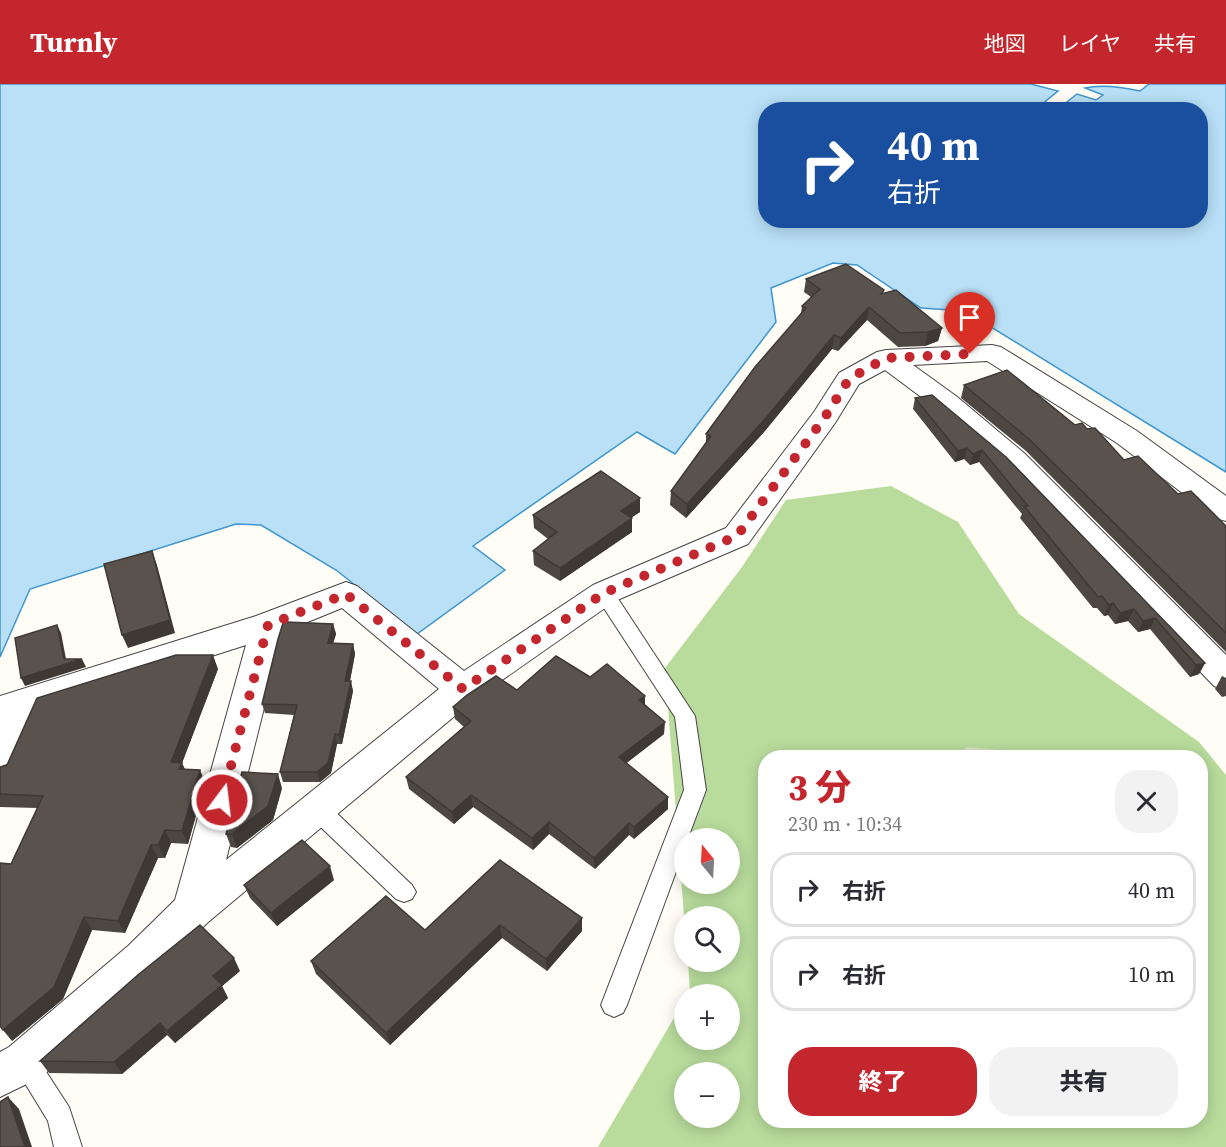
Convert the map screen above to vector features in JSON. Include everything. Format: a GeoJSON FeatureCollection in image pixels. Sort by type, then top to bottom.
{"type":"FeatureCollection","features":[{"type":"Feature","properties":{"kind":"street"},"geometry":{"type":"LineString","coordinates":[[13,1068],[143,960],[193,910],[463,689],[604,593],[737,536],[825,417],[849,379],[886,358],[992,353],[1126,437],[1226,511]]}},
{"type":"Feature","properties":{"kind":"street"},"geometry":{"type":"LineString","coordinates":[[886,358],[946,402],[1014,460],[1226,677]]}},
{"type":"Feature","properties":{"kind":"street"},"geometry":{"type":"LineString","coordinates":[[0,766],[15,705],[268,625],[346,594],[463,689]]}},
{"type":"Feature","properties":{"kind":"street"},"geometry":{"type":"LineString","coordinates":[[193,910],[268,625]]}},
{"type":"Feature","properties":{"kind":"lane"},"geometry":{"type":"LineString","coordinates":[[604,593],[686,716],[695,790],[614,1005]]}},
{"type":"Feature","properties":{"kind":"lane"},"geometry":{"type":"LineString","coordinates":[[317,809],[404,892]]}},
{"type":"Feature","properties":{"kind":"lane"},"geometry":{"type":"LineString","coordinates":[[13,1068],[60,1116],[68,1147]]}},
{"type":"Feature","properties":{"kind":"green space"},"geometry":{"type":"Polygon","coordinates":[[[891,486],[958,522],[1019,614],[1199,742],[1206,750],[758,750],[758,1128],[1208,1128],[1208,753],[1226,775],[1226,1147],[598,1147],[674,1018],[674,1050],[740,1050],[740,984],[690,984],[689,972],[740,972],[740,906],[683,906],[682,894],[740,894],[740,828],[677,828],[665,668],[742,567],[786,500],[891,486]]]}},
{"type":"Feature","properties":{"kind":"green space"},"geometry":{"type":"Polygon","coordinates":[[[967,747],[1001,750],[962,750],[967,747]]]}},
{"type":"Feature","properties":{"kind":"water"},"geometry":{"type":"Polygon","coordinates":[[[0,84],[1031,84],[1058,91],[1045,102],[758,102],[758,228],[1208,228],[1208,102],[1067,102],[1077,94],[1096,100],[1103,95],[1085,88],[1099,86],[1140,91],[1149,84],[1226,84],[1226,472],[965,311],[921,308],[857,265],[833,263],[771,288],[776,322],[675,454],[637,432],[473,546],[505,570],[417,634],[336,570],[261,525],[236,524],[30,589],[0,657],[0,84]]]}},
{"type":"Feature","properties":{"kind":"building"},"geometry":{"type":"Polygon","coordinates":[[[846,264],[884,290],[881,294],[896,290],[942,328],[928,332],[900,333],[869,307],[841,338],[834,335],[766,418],[687,504],[671,491],[711,436],[706,434],[755,367],[806,308],[802,306],[820,289],[806,279],[846,264]]]}},
{"type":"Feature","properties":{"kind":"building"},"geometry":{"type":"Polygon","coordinates":[[[1007,370],[1075,425],[1082,423],[1087,429],[1095,428],[1124,460],[1138,456],[1178,494],[1191,491],[1226,526],[1226,633],[1029,439],[964,385],[1007,370]]]}},
{"type":"Feature","properties":{"kind":"building"},"geometry":{"type":"Polygon","coordinates":[[[932,395],[1006,457],[1205,663],[1196,665],[1155,618],[1143,621],[1134,609],[1120,613],[1113,603],[1109,605],[1102,596],[1098,597],[982,450],[973,454],[967,448],[958,451],[915,398],[932,395]]]}},
{"type":"Feature","properties":{"kind":"building"},"geometry":{"type":"Polygon","coordinates":[[[601,471],[640,498],[621,511],[632,518],[560,568],[533,551],[557,532],[533,515],[601,471]]]}},
{"type":"Feature","properties":{"kind":"building"},"geometry":{"type":"Polygon","coordinates":[[[152,551],[170,620],[122,635],[104,564],[152,551]]]}},
{"type":"Feature","properties":{"kind":"building"},"geometry":{"type":"Polygon","coordinates":[[[283,623],[333,624],[328,643],[353,644],[345,681],[351,681],[339,735],[335,734],[328,763],[317,772],[280,772],[297,705],[262,704],[278,639],[283,623]]]}},
{"type":"Feature","properties":{"kind":"building"},"geometry":{"type":"Polygon","coordinates":[[[57,625],[64,659],[82,659],[21,678],[15,638],[57,625]]]}},
{"type":"Feature","properties":{"kind":"building"},"geometry":{"type":"Polygon","coordinates":[[[176,655],[213,655],[171,762],[182,763],[179,769],[200,770],[182,831],[165,830],[158,845],[151,845],[118,921],[84,917],[54,987],[3,1030],[0,1026],[0,863],[11,864],[43,796],[0,794],[0,767],[7,765],[37,698],[176,655]]]}},
{"type":"Feature","properties":{"kind":"building"},"geometry":{"type":"Polygon","coordinates":[[[556,656],[590,677],[607,664],[645,696],[639,700],[665,722],[619,757],[668,797],[634,827],[629,823],[594,858],[549,822],[532,838],[471,795],[452,812],[406,777],[471,721],[453,707],[467,695],[496,676],[517,690],[556,656]]]}},
{"type":"Feature","properties":{"kind":"building"},"geometry":{"type":"Polygon","coordinates":[[[242,772],[278,774],[268,806],[232,834],[226,834],[242,772]]]}},
{"type":"Feature","properties":{"kind":"building"},"geometry":{"type":"Polygon","coordinates":[[[302,840],[330,866],[271,913],[244,885],[302,840]]]}},
{"type":"Feature","properties":{"kind":"building"},"geometry":{"type":"Polygon","coordinates":[[[500,860],[582,918],[546,959],[500,925],[386,1033],[311,961],[386,896],[425,930],[500,860]]]}},
{"type":"Feature","properties":{"kind":"building"},"geometry":{"type":"Polygon","coordinates":[[[200,925],[234,958],[213,976],[222,985],[167,1031],[160,1023],[114,1062],[40,1061],[139,974],[200,925]]]}},
{"type":"Feature","properties":{"kind":"building"},"geometry":{"type":"Polygon","coordinates":[[[8,1097],[25,1147],[0,1147],[0,1102],[8,1097]]]}},
{"type":"Feature","properties":{"kind":"route"},"geometry":{"type":"LineString","coordinates":[[222,800],[268,625],[346,594],[463,689],[604,593],[737,536],[825,417],[838,392],[849,379],[886,358],[970,354]]}}]}
